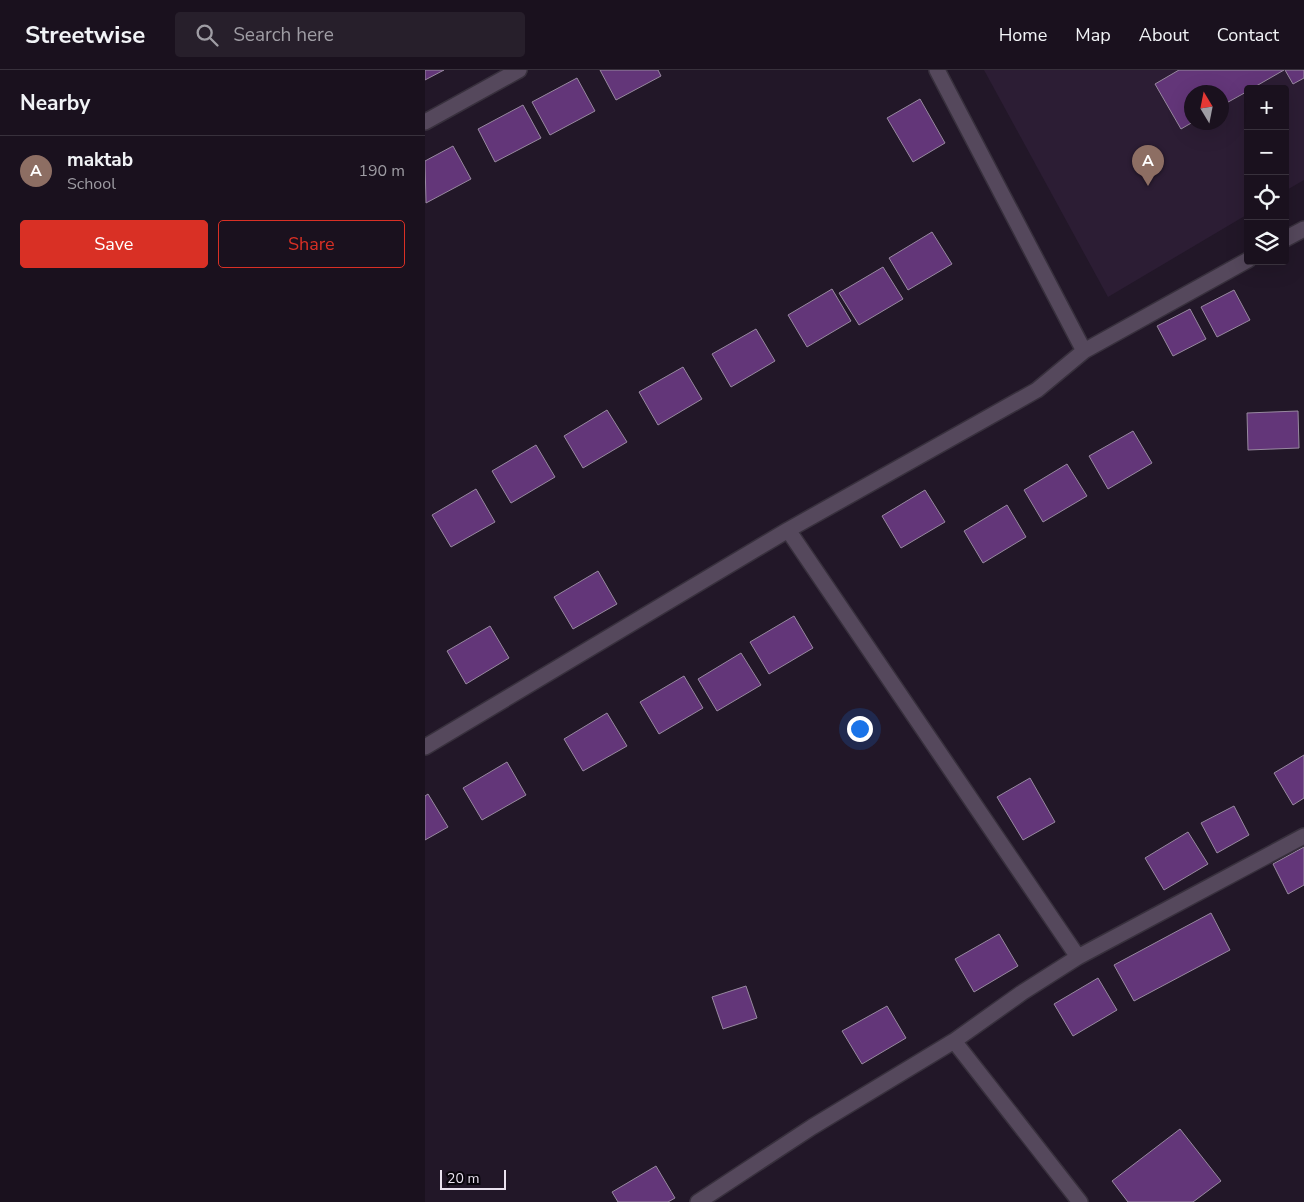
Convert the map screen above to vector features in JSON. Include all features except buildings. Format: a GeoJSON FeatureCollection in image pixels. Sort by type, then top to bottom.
{"type":"FeatureCollection","features":[{"type":"Feature","properties":{"kind":"street"},"geometry":{"type":"LineString","coordinates":[[425,122],[519,70]]}},
{"type":"Feature","properties":{"kind":"street"},"geometry":{"type":"LineString","coordinates":[[937,70],[1084,350]]}},
{"type":"Feature","properties":{"kind":"street"},"geometry":{"type":"LineString","coordinates":[[1289,237],[1304,229]]}},
{"type":"Feature","properties":{"kind":"street"},"geometry":{"type":"LineString","coordinates":[[425,747],[788,530],[1037,390],[1084,350],[1244,262]]}},
{"type":"Feature","properties":{"kind":"street"},"geometry":{"type":"LineString","coordinates":[[788,530],[1078,958]]}},
{"type":"Feature","properties":{"kind":"street"},"geometry":{"type":"LineString","coordinates":[[698,1202],[812,1127],[954,1041],[1023,992],[1078,958],[1304,836]]}},
{"type":"Feature","properties":{"kind":"street"},"geometry":{"type":"LineString","coordinates":[[954,1041],[1080,1202]]}},
{"type":"Feature","properties":{"kind":"shaded area"},"geometry":{"type":"Polygon","coordinates":[[[984,70],[1304,70],[1304,180],[1289,189],[1289,85],[1244,85],[1244,216],[1108,297],[984,70]]]}},
{"type":"Feature","properties":{"kind":"place","name":"maktab"},"geometry":{"type":"Point","coordinates":[1148,186]}}]}
